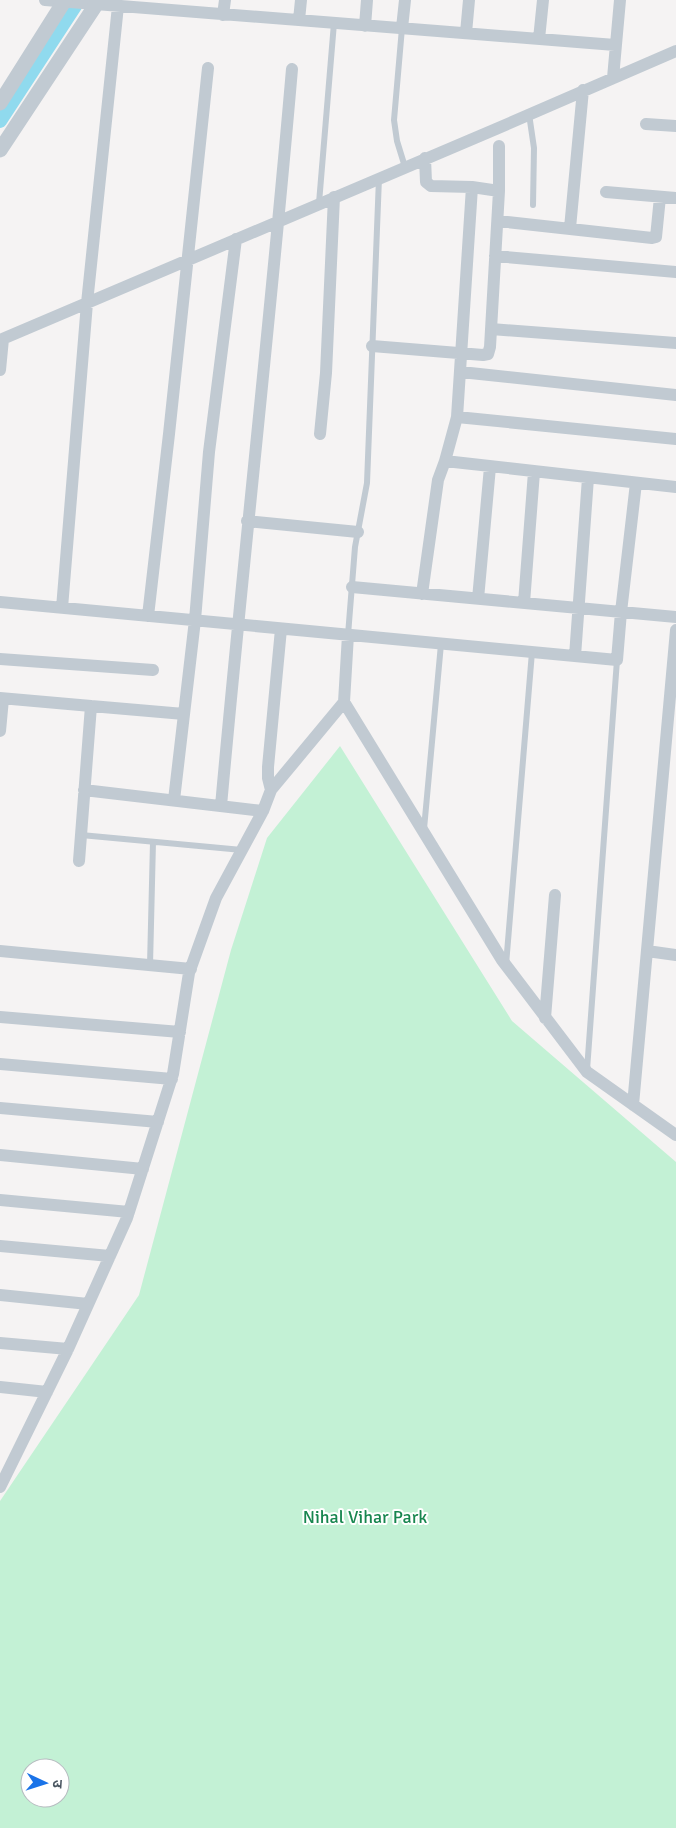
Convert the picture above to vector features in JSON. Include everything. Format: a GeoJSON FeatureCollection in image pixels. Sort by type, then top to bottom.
{"type":"FeatureCollection","features":[{"type":"Feature","properties":{"kind":"street"},"geometry":{"type":"LineString","coordinates":[[45,0],[616,45]]}},
{"type":"Feature","properties":{"kind":"street"},"geometry":{"type":"LineString","coordinates":[[223,15],[225,0]]}},
{"type":"Feature","properties":{"kind":"street"},"geometry":{"type":"LineString","coordinates":[[299,20],[301,0]]}},
{"type":"Feature","properties":{"kind":"street"},"geometry":{"type":"LineString","coordinates":[[365,26],[367,0]]}},
{"type":"Feature","properties":{"kind":"street"},"geometry":{"type":"LineString","coordinates":[[402,28],[405,0]]}},
{"type":"Feature","properties":{"kind":"street"},"geometry":{"type":"LineString","coordinates":[[466,33],[469,0]]}},
{"type":"Feature","properties":{"kind":"street"},"geometry":{"type":"LineString","coordinates":[[540,39],[543,0]]}},
{"type":"Feature","properties":{"kind":"street"},"geometry":{"type":"LineString","coordinates":[[612,78],[620,0]]}},
{"type":"Feature","properties":{"kind":"street"},"geometry":{"type":"LineString","coordinates":[[0,103],[67,2]]}},
{"type":"Feature","properties":{"kind":"street"},"geometry":{"type":"LineString","coordinates":[[0,150],[93,3]]}},
{"type":"Feature","properties":{"kind":"street"},"geometry":{"type":"LineString","coordinates":[[62,608],[87,303],[118,6]]}},
{"type":"Feature","properties":{"kind":"street"},"geometry":{"type":"LineString","coordinates":[[0,370],[1,339],[676,50]]}},
{"type":"Feature","properties":{"kind":"street"},"geometry":{"type":"LineString","coordinates":[[148,616],[208,68]]}},
{"type":"Feature","properties":{"kind":"street"},"geometry":{"type":"LineString","coordinates":[[221,806],[247,521],[279,220],[292,69]]}},
{"type":"Feature","properties":{"kind":"street"},"geometry":{"type":"LineString","coordinates":[[570,228],[583,90]]}},
{"type":"Feature","properties":{"kind":"street"},"geometry":{"type":"LineString","coordinates":[[646,124],[676,126]]}},
{"type":"Feature","properties":{"kind":"street"},"geometry":{"type":"LineString","coordinates":[[372,346],[488,354],[498,221],[499,146]]}},
{"type":"Feature","properties":{"kind":"street"},"geometry":{"type":"LineString","coordinates":[[425,158],[426,182],[431,186],[472,187],[499,191]]}},
{"type":"Feature","properties":{"kind":"street"},"geometry":{"type":"LineString","coordinates":[[422,594],[438,480],[457,417],[472,187]]}},
{"type":"Feature","properties":{"kind":"street"},"geometry":{"type":"LineString","coordinates":[[606,192],[676,198]]}},
{"type":"Feature","properties":{"kind":"street"},"geometry":{"type":"LineString","coordinates":[[320,434],[326,373],[334,197]]}},
{"type":"Feature","properties":{"kind":"street"},"geometry":{"type":"LineString","coordinates":[[498,221],[652,238],[656,236],[658,230],[660,197]]}},
{"type":"Feature","properties":{"kind":"street"},"geometry":{"type":"LineString","coordinates":[[174,800],[195,620],[209,452],[236,239]]}},
{"type":"Feature","properties":{"kind":"street"},"geometry":{"type":"LineString","coordinates":[[495,256],[676,272]]}},
{"type":"Feature","properties":{"kind":"street"},"geometry":{"type":"LineString","coordinates":[[491,329],[676,343]]}},
{"type":"Feature","properties":{"kind":"street"},"geometry":{"type":"LineString","coordinates":[[460,372],[676,395]]}},
{"type":"Feature","properties":{"kind":"street"},"geometry":{"type":"LineString","coordinates":[[457,417],[676,439]]}},
{"type":"Feature","properties":{"kind":"street"},"geometry":{"type":"LineString","coordinates":[[445,461],[676,487]]}},
{"type":"Feature","properties":{"kind":"street"},"geometry":{"type":"LineString","coordinates":[[478,599],[490,467]]}},
{"type":"Feature","properties":{"kind":"street"},"geometry":{"type":"LineString","coordinates":[[524,603],[534,472]]}},
{"type":"Feature","properties":{"kind":"street"},"geometry":{"type":"LineString","coordinates":[[575,656],[588,478]]}},
{"type":"Feature","properties":{"kind":"street"},"geometry":{"type":"LineString","coordinates":[[0,602],[617,660],[620,612],[636,483]]}},
{"type":"Feature","properties":{"kind":"street"},"geometry":{"type":"LineString","coordinates":[[247,521],[358,532]]}},
{"type":"Feature","properties":{"kind":"street"},"geometry":{"type":"LineString","coordinates":[[352,588],[676,617]]}},
{"type":"Feature","properties":{"kind":"street"},"geometry":{"type":"LineString","coordinates":[[271,790],[268,767],[281,629]]}},
{"type":"Feature","properties":{"kind":"street"},"geometry":{"type":"LineString","coordinates":[[633,1105],[676,630]]}},
{"type":"Feature","properties":{"kind":"street"},"geometry":{"type":"LineString","coordinates":[[348,635],[344,702],[506,966],[587,1072],[676,1135]]}},
{"type":"Feature","properties":{"kind":"street"},"geometry":{"type":"LineString","coordinates":[[0,659],[153,670]]}},
{"type":"Feature","properties":{"kind":"street"},"geometry":{"type":"LineString","coordinates":[[0,730],[2,698],[184,714]]}},
{"type":"Feature","properties":{"kind":"street"},"geometry":{"type":"LineString","coordinates":[[2,1481],[68,1349],[129,1212],[172,1079],[191,969],[216,898],[263,811],[271,790],[344,702]]}},
{"type":"Feature","properties":{"kind":"street"},"geometry":{"type":"LineString","coordinates":[[79,861],[92,706]]}},
{"type":"Feature","properties":{"kind":"street"},"geometry":{"type":"LineString","coordinates":[[84,790],[263,811]]}},
{"type":"Feature","properties":{"kind":"street"},"geometry":{"type":"LineString","coordinates":[[545,1018],[555,895]]}},
{"type":"Feature","properties":{"kind":"street"},"geometry":{"type":"LineString","coordinates":[[0,951],[191,969]]}},
{"type":"Feature","properties":{"kind":"street"},"geometry":{"type":"LineString","coordinates":[[647,951],[676,955]]}},
{"type":"Feature","properties":{"kind":"street"},"geometry":{"type":"LineString","coordinates":[[0,1017],[180,1032]]}},
{"type":"Feature","properties":{"kind":"street"},"geometry":{"type":"LineString","coordinates":[[0,1064],[172,1079]]}},
{"type":"Feature","properties":{"kind":"street"},"geometry":{"type":"LineString","coordinates":[[0,1108],[158,1122]]}},
{"type":"Feature","properties":{"kind":"street"},"geometry":{"type":"LineString","coordinates":[[676,1130],[676,1135]]}},
{"type":"Feature","properties":{"kind":"street"},"geometry":{"type":"LineString","coordinates":[[0,1156],[143,1169]]}},
{"type":"Feature","properties":{"kind":"street"},"geometry":{"type":"LineString","coordinates":[[0,1200],[129,1212]]}},
{"type":"Feature","properties":{"kind":"street"},"geometry":{"type":"LineString","coordinates":[[0,1246],[110,1256]]}},
{"type":"Feature","properties":{"kind":"street"},"geometry":{"type":"LineString","coordinates":[[0,1295],[88,1304]]}},
{"type":"Feature","properties":{"kind":"street"},"geometry":{"type":"LineString","coordinates":[[0,1343],[68,1349]]}},
{"type":"Feature","properties":{"kind":"street"},"geometry":{"type":"LineString","coordinates":[[0,1387],[47,1392]]}},
{"type":"Feature","properties":{"kind":"lane"},"geometry":{"type":"LineString","coordinates":[[320,203],[334,23]]}},
{"type":"Feature","properties":{"kind":"lane"},"geometry":{"type":"LineString","coordinates":[[402,28],[394,120],[397,141],[405,166]]}},
{"type":"Feature","properties":{"kind":"lane"},"geometry":{"type":"LineString","coordinates":[[529,114],[534,148],[533,205]]}},
{"type":"Feature","properties":{"kind":"lane"},"geometry":{"type":"LineString","coordinates":[[348,635],[355,547],[367,483],[379,178]]}},
{"type":"Feature","properties":{"kind":"lane"},"geometry":{"type":"LineString","coordinates":[[424,833],[441,644]]}},
{"type":"Feature","properties":{"kind":"lane"},"geometry":{"type":"LineString","coordinates":[[506,966],[532,652]]}},
{"type":"Feature","properties":{"kind":"lane"},"geometry":{"type":"LineString","coordinates":[[587,1072],[617,660]]}},
{"type":"Feature","properties":{"kind":"lane"},"geometry":{"type":"LineString","coordinates":[[81,835],[242,850]]}},
{"type":"Feature","properties":{"kind":"lane"},"geometry":{"type":"LineString","coordinates":[[150,965],[153,842]]}},
{"type":"Feature","properties":{"kind":"green space","name":"Nihal Vihar Park"},"geometry":{"type":"Polygon","coordinates":[[[340,746],[512,1021],[676,1162],[676,1828],[0,1828],[0,1501],[139,1295],[231,950],[267,838],[340,746]]]}},
{"type":"Feature","properties":{"kind":"waterway"},"geometry":{"type":"LineString","coordinates":[[0,121],[79,0]]}}]}
